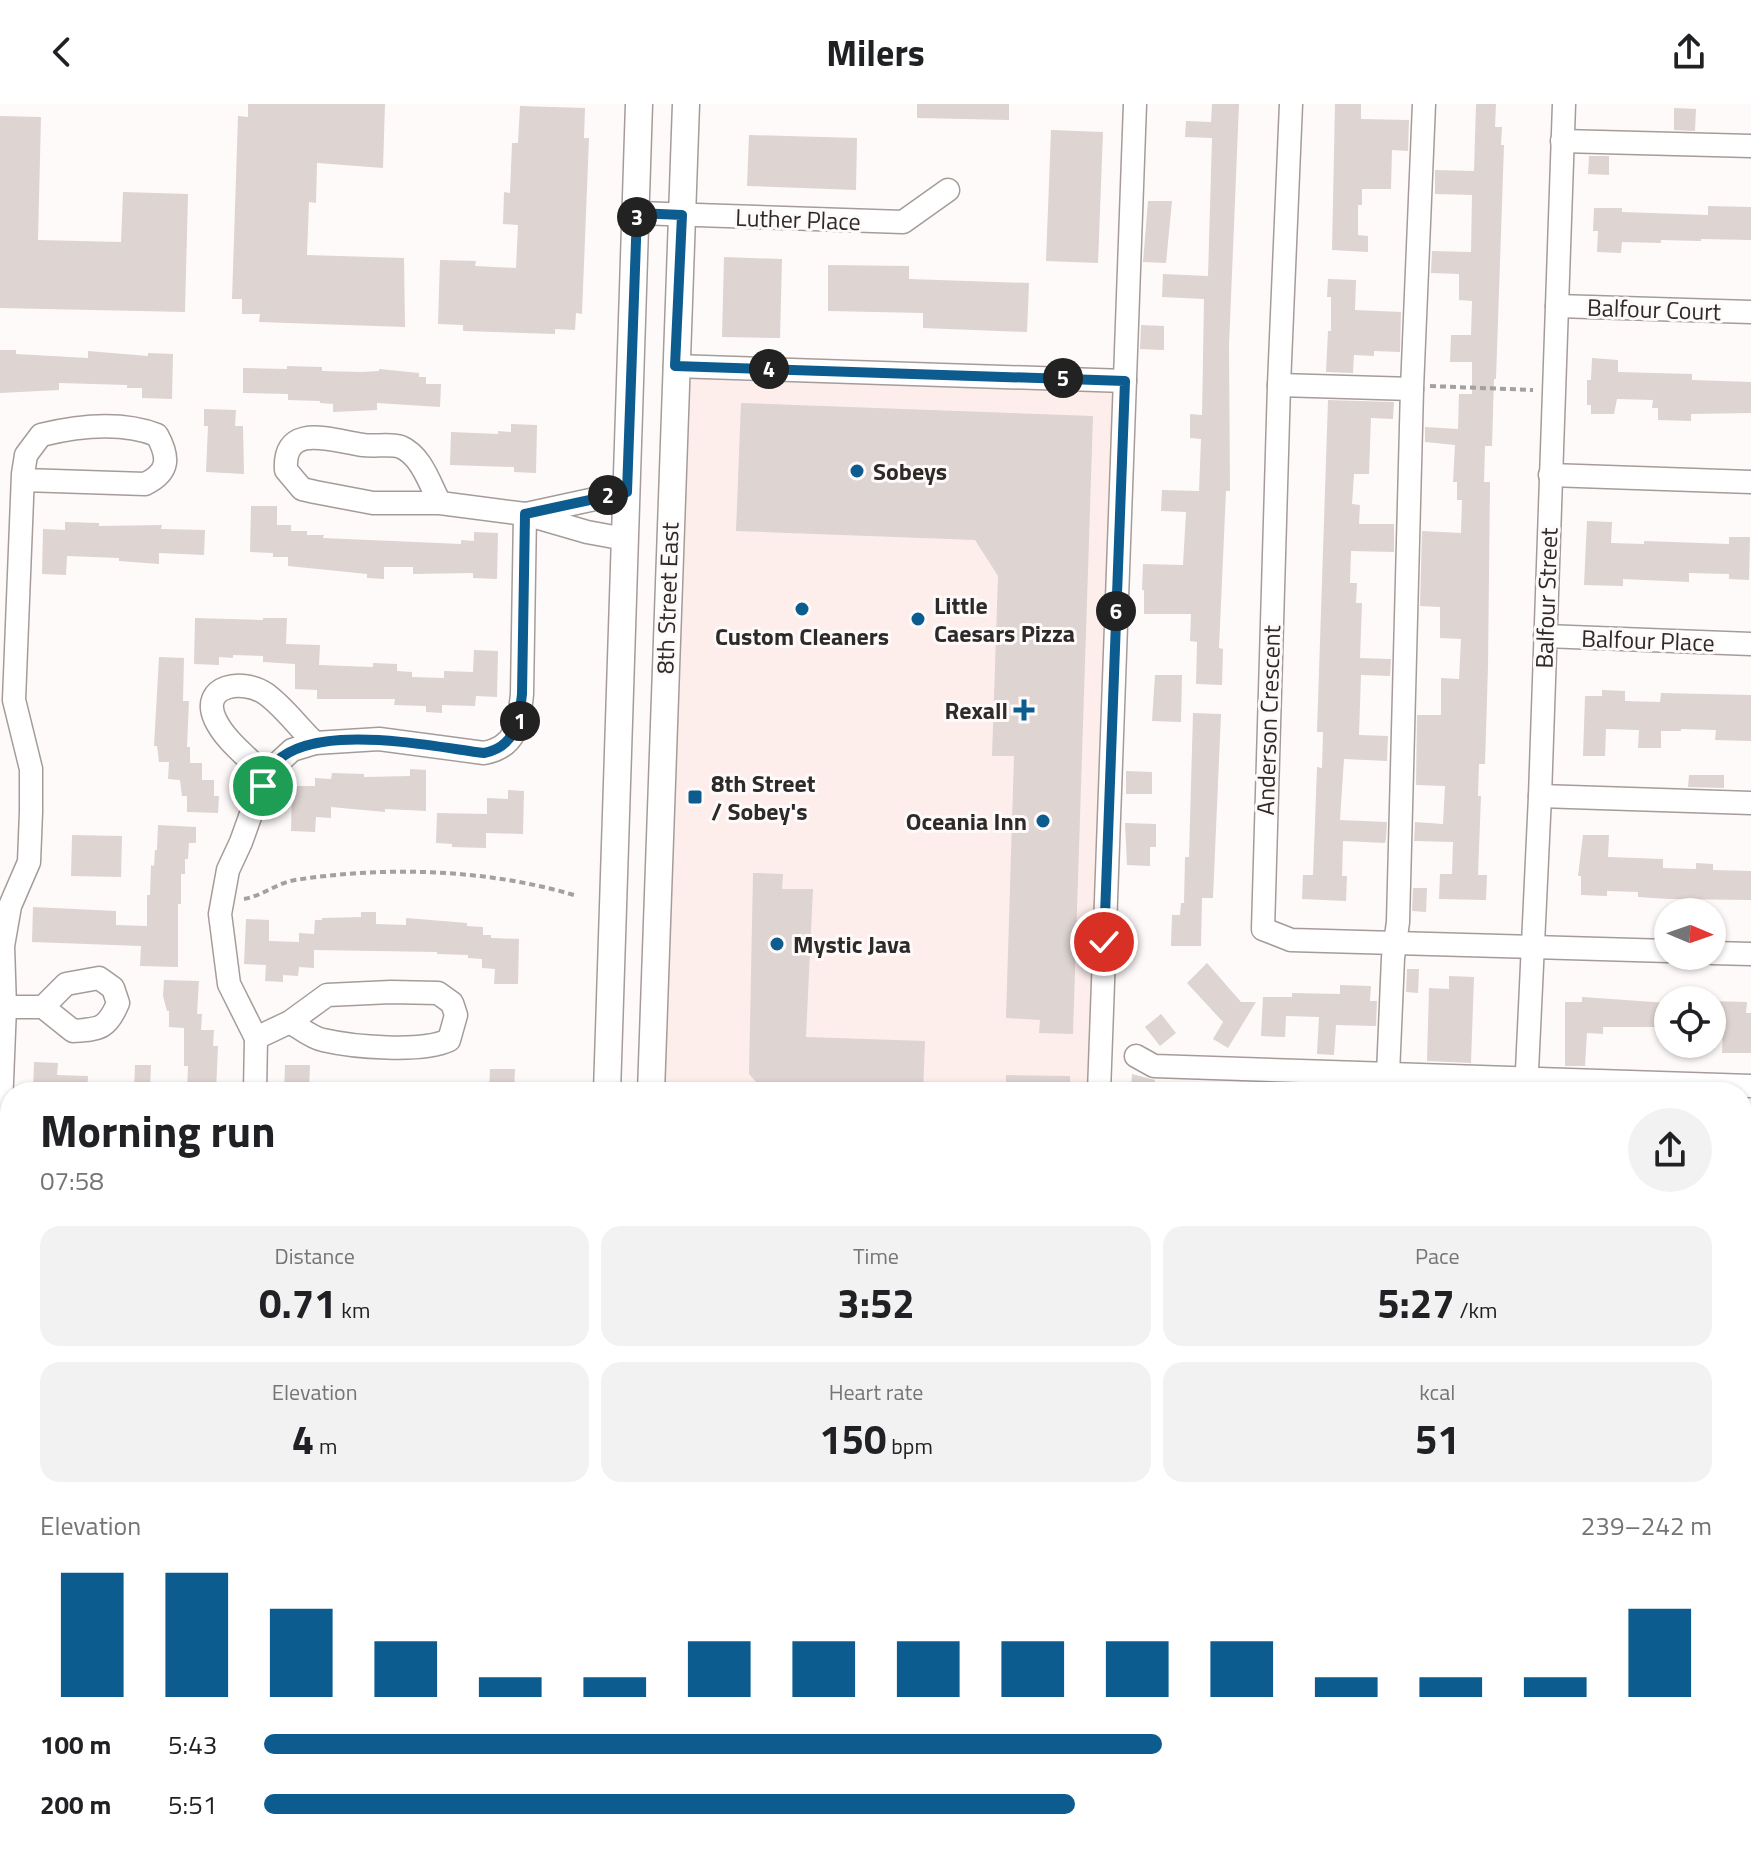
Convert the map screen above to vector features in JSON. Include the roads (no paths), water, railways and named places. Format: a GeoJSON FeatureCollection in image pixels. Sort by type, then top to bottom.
{"type":"FeatureCollection","features":[{"type":"Feature","properties":{"kind":"main road","name":"8th Street East"},"geometry":{"type":"LineString","coordinates":[[607,1082],[639,104]]}},
{"type":"Feature","properties":{"kind":"main road","name":"8th Street East"},"geometry":{"type":"LineString","coordinates":[[651,1082],[686,104]]}},
{"type":"Feature","properties":{"kind":"main road"},"geometry":{"type":"LineString","coordinates":[[594,1082],[610,1004]]}},
{"type":"Feature","properties":{"kind":"street"},"geometry":{"type":"LineString","coordinates":[[1099,1082],[1135,104]]}},
{"type":"Feature","properties":{"kind":"street","name":"Anderson Crescent"},"geometry":{"type":"LineString","coordinates":[[1291,104],[1279,385],[1263,929],[1291,940],[1654,951]]}},
{"type":"Feature","properties":{"kind":"street"},"geometry":{"type":"LineString","coordinates":[[1388,1074],[1398,922],[1412,389],[1424,104]]}},
{"type":"Feature","properties":{"kind":"street","name":"Balfour Street"},"geometry":{"type":"LineString","coordinates":[[1526,1082],[1540,796],[1564,104]]}},
{"type":"Feature","properties":{"kind":"street"},"geometry":{"type":"LineString","coordinates":[[1562,141],[1751,146]]}},
{"type":"Feature","properties":{"kind":"street","name":"Luther Place"},"geometry":{"type":"LineString","coordinates":[[637,213],[903,222],[948,190]]}},
{"type":"Feature","properties":{"kind":"street","name":"Balfour Court"},"geometry":{"type":"LineString","coordinates":[[1557,306],[1751,312]]}},
{"type":"Feature","properties":{"kind":"street"},"geometry":{"type":"LineString","coordinates":[[675,366],[1125,381]]}},
{"type":"Feature","properties":{"kind":"street"},"geometry":{"type":"LineString","coordinates":[[1279,385],[1412,389]]}},
{"type":"Feature","properties":{"kind":"street"},"geometry":{"type":"LineString","coordinates":[[2,1082],[5,1007],[3,946],[10,906],[29,862],[31,812],[31,769],[14,700],[24,480],[26,455],[31,444],[41,435],[101,426],[143,429],[157,435],[165,449],[166,465],[157,478],[145,484],[24,480]]}},
{"type":"Feature","properties":{"kind":"street"},"geometry":{"type":"LineString","coordinates":[[440,503],[419,461],[400,447],[366,446],[320,437],[292,443],[287,449],[286,470],[302,489],[373,503],[440,503],[525,514],[587,532],[625,539]]}},
{"type":"Feature","properties":{"kind":"street"},"geometry":{"type":"LineString","coordinates":[[1550,475],[1751,482]]}},
{"type":"Feature","properties":{"kind":"street"},"geometry":{"type":"LineString","coordinates":[[525,514],[627,492]]}},
{"type":"Feature","properties":{"kind":"street"},"geometry":{"type":"LineString","coordinates":[[255,1082],[256,1038],[229,984],[220,914],[228,870],[265,775],[292,750],[315,743],[379,739],[484,753],[508,742],[519,723],[522,694],[525,514]]}},
{"type":"Feature","properties":{"kind":"street","name":"Balfour Place"},"geometry":{"type":"LineString","coordinates":[[1545,636],[1751,644]]}},
{"type":"Feature","properties":{"kind":"street"},"geometry":{"type":"LineString","coordinates":[[265,775],[220,730],[213,715],[217,694],[228,685],[245,684],[268,696],[315,743]]}},
{"type":"Feature","properties":{"kind":"street"},"geometry":{"type":"LineString","coordinates":[[1540,796],[1751,803]]}},
{"type":"Feature","properties":{"kind":"street"},"geometry":{"type":"LineString","coordinates":[[1726,953],[1751,954]]}},
{"type":"Feature","properties":{"kind":"street"},"geometry":{"type":"LineString","coordinates":[[256,1038],[290,1022],[327,995],[360,992],[438,993],[452,1003],[456,1015],[449,1040],[409,1048],[320,1040],[290,1022]]}},
{"type":"Feature","properties":{"kind":"street"},"geometry":{"type":"LineString","coordinates":[[5,1007],[43,1007]]}},
{"type":"Feature","properties":{"kind":"street"},"geometry":{"type":"LineString","coordinates":[[1136,1056],[1154,1066],[1388,1074],[1488,1082]]}},
{"type":"Feature","properties":{"kind":"place","name":"Sobeys"},"geometry":{"type":"Point","coordinates":[857,471]}},
{"type":"Feature","properties":{"kind":"place","name":"Custom Cleaners"},"geometry":{"type":"Point","coordinates":[802,609]}},
{"type":"Feature","properties":{"kind":"place","name":"Little Caesars Pizza"},"geometry":{"type":"Point","coordinates":[918,619]}},
{"type":"Feature","properties":{"kind":"place","name":"Rexall"},"geometry":{"type":"Point","coordinates":[1024,710]}},
{"type":"Feature","properties":{"kind":"place","name":"8th Street / Sobey's"},"geometry":{"type":"Point","coordinates":[695,797]}},
{"type":"Feature","properties":{"kind":"place","name":"Oceania Inn"},"geometry":{"type":"Point","coordinates":[1043,821]}},
{"type":"Feature","properties":{"kind":"place","name":"Mystic Java"},"geometry":{"type":"Point","coordinates":[777,944]}}]}
